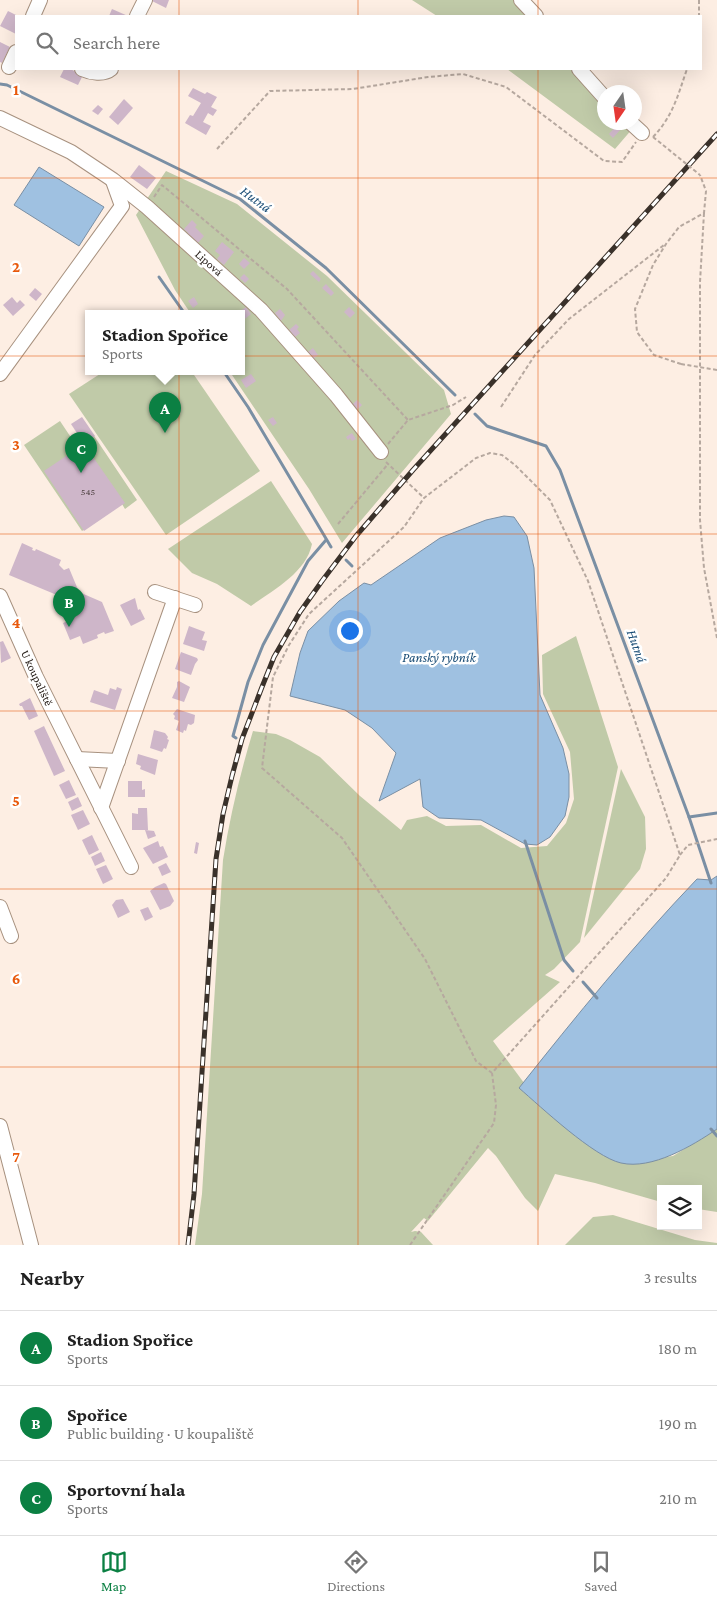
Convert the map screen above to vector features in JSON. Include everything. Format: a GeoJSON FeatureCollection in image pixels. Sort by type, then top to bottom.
{"type":"FeatureCollection","features":[{"type":"Feature","properties":{"kind":"street"},"geometry":{"type":"LineString","coordinates":[[33,15],[40,0]]}},
{"type":"Feature","properties":{"kind":"street"},"geometry":{"type":"LineString","coordinates":[[138,15],[145,0]]}},
{"type":"Feature","properties":{"kind":"street"},"geometry":{"type":"LineString","coordinates":[[522,0],[535,15]]}},
{"type":"Feature","properties":{"kind":"street"},"geometry":{"type":"LineString","coordinates":[[9,67],[15,54]]}},
{"type":"Feature","properties":{"kind":"street"},"geometry":{"type":"LineString","coordinates":[[84,70],[88,72],[107,72],[110,70]]}},
{"type":"Feature","properties":{"kind":"street"},"geometry":{"type":"LineString","coordinates":[[580,70],[597,89]]}},
{"type":"Feature","properties":{"kind":"street","name":"Lipová"},"geometry":{"type":"LineString","coordinates":[[0,118],[71,152],[113,180],[146,206],[261,310],[336,395],[381,452]]}},
{"type":"Feature","properties":{"kind":"street"},"geometry":{"type":"LineString","coordinates":[[640,130],[647,135]]}},
{"type":"Feature","properties":{"kind":"street"},"geometry":{"type":"LineString","coordinates":[[0,374],[122,206],[113,180]]}},
{"type":"Feature","properties":{"kind":"street"},"geometry":{"type":"LineString","coordinates":[[155,592],[195,605]]}},
{"type":"Feature","properties":{"kind":"street","name":"U koupaliště"},"geometry":{"type":"LineString","coordinates":[[0,596],[36,677],[131,867]]}},
{"type":"Feature","properties":{"kind":"street"},"geometry":{"type":"LineString","coordinates":[[101,808],[175,598]]}},
{"type":"Feature","properties":{"kind":"street"},"geometry":{"type":"LineString","coordinates":[[77,759],[118,761]]}},
{"type":"Feature","properties":{"kind":"street"},"geometry":{"type":"LineString","coordinates":[[0,907],[11,936]]}},
{"type":"Feature","properties":{"kind":"street"},"geometry":{"type":"LineString","coordinates":[[0,1126],[31,1245]]}},
{"type":"Feature","properties":{"kind":"path"},"geometry":{"type":"LineString","coordinates":[[700,0],[700,15]]}},
{"type":"Feature","properties":{"kind":"path"},"geometry":{"type":"LineString","coordinates":[[217,148],[270,91],[353,89],[428,77],[463,74],[506,87],[604,161],[622,162],[647,135],[664,125],[676,101],[687,70]]}},
{"type":"Feature","properties":{"kind":"path"},"geometry":{"type":"LineString","coordinates":[[663,145],[700,175],[706,191],[700,282],[700,520],[704,568],[717,638]]}},
{"type":"Feature","properties":{"kind":"path"},"geometry":{"type":"LineString","coordinates":[[146,206],[162,185],[287,289],[408,420]]}},
{"type":"Feature","properties":{"kind":"path"},"geometry":{"type":"LineString","coordinates":[[704,213],[679,227],[666,244],[654,265],[635,309],[637,332],[654,355],[681,364],[717,370]]}},
{"type":"Feature","properties":{"kind":"path"},"geometry":{"type":"LineString","coordinates":[[501,407],[535,355],[568,319],[666,244]]}},
{"type":"Feature","properties":{"kind":"path"},"geometry":{"type":"LineString","coordinates":[[424,498],[388,464],[381,452],[408,420],[454,405],[466,397]]}},
{"type":"Feature","properties":{"kind":"path"},"geometry":{"type":"LineString","coordinates":[[410,1245],[494,1123],[496,1105],[492,1073],[476,1062],[425,959],[342,838],[262,768],[273,677],[288,645],[309,614],[404,526],[424,498],[476,458],[490,453],[502,455],[515,465],[550,500],[588,581],[680,854]]}},
{"type":"Feature","properties":{"kind":"path"},"geometry":{"type":"LineString","coordinates":[[338,524],[388,464]]}},
{"type":"Feature","properties":{"kind":"path"},"geometry":{"type":"LineString","coordinates":[[492,1073],[666,878],[680,854],[688,845],[717,839]]}},
{"type":"Feature","properties":{"kind":"green space"},"geometry":{"type":"Polygon","coordinates":[[[412,0],[519,0],[534,15],[435,15],[412,0]]]}},
{"type":"Feature","properties":{"kind":"green space"},"geometry":{"type":"Polygon","coordinates":[[[508,70],[578,70],[597,91],[597,130],[631,130],[615,149],[508,70]]]}},
{"type":"Feature","properties":{"kind":"green space"},"geometry":{"type":"Polygon","coordinates":[[[166,171],[237,204],[327,276],[444,390],[451,414],[342,543],[309,489],[232,375],[245,375],[245,310],[188,310],[175,290],[136,215],[166,171]]]}},
{"type":"Feature","properties":{"kind":"green space"},"geometry":{"type":"Polygon","coordinates":[[[98,375],[194,375],[260,471],[166,535],[69,394],[98,375]]]}},
{"type":"Feature","properties":{"kind":"green space"},"geometry":{"type":"Polygon","coordinates":[[[82,418],[137,500],[125,509],[122,504],[82,531],[24,445],[60,421],[74,442],[80,437],[82,418]]]}},
{"type":"Feature","properties":{"kind":"green space"},"geometry":{"type":"Polygon","coordinates":[[[271,481],[312,544],[309,554],[296,572],[288,580],[251,606],[217,584],[192,573],[168,549],[271,481]]]}},
{"type":"Feature","properties":{"kind":"green space"},"geometry":{"type":"Polygon","coordinates":[[[576,636],[618,767],[580,942],[554,969],[545,975],[560,982],[493,1041],[544,1110],[600,1153],[621,1163],[673,1156],[717,1129],[717,1212],[702,1210],[702,1185],[657,1185],[657,1201],[555,1174],[538,1211],[525,1198],[496,1156],[488,1148],[428,1221],[424,1218],[411,1232],[421,1232],[433,1245],[195,1245],[202,1194],[223,860],[236,795],[253,731],[276,734],[320,757],[360,796],[401,830],[407,820],[427,816],[446,826],[481,825],[521,848],[547,846],[566,823],[574,799],[570,752],[543,694],[542,655],[576,636]]]}},
{"type":"Feature","properties":{"kind":"green space"},"geometry":{"type":"Polygon","coordinates":[[[621,769],[645,817],[646,849],[640,869],[584,938],[621,769]]]}},
{"type":"Feature","properties":{"kind":"green space"},"geometry":{"type":"Polygon","coordinates":[[[613,1215],[657,1228],[657,1230],[695,1240],[717,1243],[717,1245],[565,1245],[593,1217],[613,1215]]]}},
{"type":"Feature","properties":{"kind":"water"},"geometry":{"type":"Polygon","coordinates":[[[39,167],[104,207],[79,246],[14,205],[39,167]]]}},
{"type":"Feature","properties":{"kind":"water","name":"Panský rybník"},"geometry":{"type":"Polygon","coordinates":[[[504,516],[514,517],[527,536],[534,568],[540,695],[563,748],[569,774],[569,797],[565,816],[550,837],[537,845],[525,844],[481,820],[439,818],[423,807],[420,779],[379,801],[396,753],[372,728],[345,710],[290,696],[300,653],[308,631],[339,601],[364,583],[371,585],[440,538],[486,520],[504,516]]]}},
{"type":"Feature","properties":{"kind":"water"},"geometry":{"type":"Polygon","coordinates":[[[717,876],[717,1129],[684,1149],[658,1160],[646,1163],[621,1163],[610,1159],[583,1142],[519,1088],[606,981],[697,879],[711,880],[717,876]]]}},
{"type":"Feature","properties":{"kind":"building"},"geometry":{"type":"Polygon","coordinates":[[[150,0],[169,0],[166,8],[150,0]]]}},
{"type":"Feature","properties":{"kind":"building"},"geometry":{"type":"Polygon","coordinates":[[[112,9],[126,15],[109,15],[112,9]]]}},
{"type":"Feature","properties":{"kind":"building"},"geometry":{"type":"Polygon","coordinates":[[[8,11],[16,15],[15,34],[0,26],[8,11]]]}},
{"type":"Feature","properties":{"kind":"building"},"geometry":{"type":"Polygon","coordinates":[[[0,42],[10,47],[2,63],[0,62],[0,42]]]}},
{"type":"Feature","properties":{"kind":"building"},"geometry":{"type":"Polygon","coordinates":[[[64,70],[72,70],[83,75],[78,85],[60,77],[64,70]]]}},
{"type":"Feature","properties":{"kind":"building"},"geometry":{"type":"Polygon","coordinates":[[[193,88],[217,97],[211,107],[217,110],[213,116],[208,113],[203,122],[211,126],[206,135],[185,123],[190,115],[193,116],[201,103],[188,96],[193,88]]]}},
{"type":"Feature","properties":{"kind":"building"},"geometry":{"type":"Polygon","coordinates":[[[124,99],[133,108],[118,125],[109,117],[124,99]]]}},
{"type":"Feature","properties":{"kind":"building"},"geometry":{"type":"Polygon","coordinates":[[[98,105],[103,109],[98,115],[92,111],[98,105]]]}},
{"type":"Feature","properties":{"kind":"building"},"geometry":{"type":"Polygon","coordinates":[[[613,130],[620,130],[613,138],[609,134],[613,130]]]}},
{"type":"Feature","properties":{"kind":"building"},"geometry":{"type":"Polygon","coordinates":[[[139,165],[156,178],[147,189],[130,177],[139,165]]]}},
{"type":"Feature","properties":{"kind":"building"},"geometry":{"type":"Polygon","coordinates":[[[192,220],[197,225],[195,227],[204,236],[197,244],[187,235],[188,233],[184,229],[192,220]]]}},
{"type":"Feature","properties":{"kind":"building"},"geometry":{"type":"Polygon","coordinates":[[[222,242],[234,252],[224,265],[217,259],[220,255],[215,251],[222,242]]]}},
{"type":"Feature","properties":{"kind":"building"},"geometry":{"type":"Polygon","coordinates":[[[244,258],[250,263],[244,269],[239,264],[244,258]]]}},
{"type":"Feature","properties":{"kind":"building"},"geometry":{"type":"Polygon","coordinates":[[[313,271],[321,279],[319,282],[310,274],[313,271]]]}},
{"type":"Feature","properties":{"kind":"building"},"geometry":{"type":"Polygon","coordinates":[[[244,274],[249,279],[245,283],[240,278],[244,274]]]}},
{"type":"Feature","properties":{"kind":"building"},"geometry":{"type":"Polygon","coordinates":[[[326,284],[334,293],[331,296],[322,288],[326,284]]]}},
{"type":"Feature","properties":{"kind":"building"},"geometry":{"type":"Polygon","coordinates":[[[35,288],[42,294],[36,301],[29,295],[35,288]]]}},
{"type":"Feature","properties":{"kind":"building"},"geometry":{"type":"Polygon","coordinates":[[[12,297],[17,303],[20,300],[25,305],[13,316],[3,305],[12,297]]]}},
{"type":"Feature","properties":{"kind":"building"},"geometry":{"type":"Polygon","coordinates":[[[194,297],[198,304],[193,308],[188,301],[194,297]]]}},
{"type":"Feature","properties":{"kind":"building"},"geometry":{"type":"Polygon","coordinates":[[[246,307],[251,314],[245,319],[245,310],[242,310],[246,307]]]}},
{"type":"Feature","properties":{"kind":"building"},"geometry":{"type":"Polygon","coordinates":[[[349,307],[355,313],[350,318],[344,312],[349,307]]]}},
{"type":"Feature","properties":{"kind":"building"},"geometry":{"type":"Polygon","coordinates":[[[280,309],[285,315],[281,321],[275,313],[280,309]]]}},
{"type":"Feature","properties":{"kind":"building"},"geometry":{"type":"Polygon","coordinates":[[[296,324],[299,327],[297,329],[300,333],[295,337],[289,330],[296,324]]]}},
{"type":"Feature","properties":{"kind":"building"},"geometry":{"type":"Polygon","coordinates":[[[313,348],[318,355],[313,359],[308,352],[313,348]]]}},
{"type":"Feature","properties":{"kind":"building"},"geometry":{"type":"Polygon","coordinates":[[[251,374],[256,381],[246,388],[241,380],[251,374]]]}},
{"type":"Feature","properties":{"kind":"building"},"geometry":{"type":"Polygon","coordinates":[[[357,400],[362,405],[357,410],[352,405],[357,400]]]}},
{"type":"Feature","properties":{"kind":"building"},"geometry":{"type":"Polygon","coordinates":[[[82,417],[95,436],[84,444],[71,424],[82,417]]]}},
{"type":"Feature","properties":{"kind":"building"},"geometry":{"type":"Polygon","coordinates":[[[273,417],[277,423],[273,426],[268,420],[273,417]]]}},
{"type":"Feature","properties":{"kind":"building"},"geometry":{"type":"Polygon","coordinates":[[[352,433],[356,439],[352,441],[350,438],[348,440],[346,437],[352,433]]]}},
{"type":"Feature","properties":{"kind":"building"},"geometry":{"type":"Polygon","coordinates":[[[84,444],[125,503],[84,531],[44,471],[84,444]]]}},
{"type":"Feature","properties":{"kind":"building"},"geometry":{"type":"Polygon","coordinates":[[[22,543],[33,548],[32,550],[35,551],[36,549],[61,560],[59,565],[64,570],[69,568],[79,592],[102,602],[114,631],[105,634],[104,632],[97,635],[98,638],[83,644],[80,636],[70,640],[63,623],[73,619],[64,598],[9,575],[22,543]]]}},
{"type":"Feature","properties":{"kind":"building"},"geometry":{"type":"Polygon","coordinates":[[[135,598],[138,610],[140,609],[145,619],[131,626],[120,605],[135,598]]]}},
{"type":"Feature","properties":{"kind":"building"},"geometry":{"type":"Polygon","coordinates":[[[189,626],[205,632],[202,640],[207,641],[204,651],[183,644],[189,626]]]}},
{"type":"Feature","properties":{"kind":"building"},"geometry":{"type":"Polygon","coordinates":[[[3,641],[11,658],[1,663],[0,642],[3,641]]]}},
{"type":"Feature","properties":{"kind":"building"},"geometry":{"type":"Polygon","coordinates":[[[181,652],[198,660],[191,675],[175,669],[181,652]]]}},
{"type":"Feature","properties":{"kind":"building"},"geometry":{"type":"Polygon","coordinates":[[[179,681],[190,687],[184,702],[172,698],[179,681]]]}},
{"type":"Feature","properties":{"kind":"building"},"geometry":{"type":"Polygon","coordinates":[[[117,687],[122,689],[115,710],[90,702],[94,690],[108,695],[110,688],[116,690],[117,687]]]}},
{"type":"Feature","properties":{"kind":"building"},"geometry":{"type":"Polygon","coordinates":[[[30,698],[38,716],[29,720],[19,704],[30,698]]]}},
{"type":"Feature","properties":{"kind":"building"},"geometry":{"type":"Polygon","coordinates":[[[177,709],[195,715],[194,723],[188,724],[186,731],[184,730],[183,733],[176,730],[179,721],[174,719],[175,716],[173,714],[177,709]]]}},
{"type":"Feature","properties":{"kind":"building"},"geometry":{"type":"Polygon","coordinates":[[[44,726],[65,771],[54,776],[34,731],[44,726]]]}},
{"type":"Feature","properties":{"kind":"building"},"geometry":{"type":"Polygon","coordinates":[[[154,730],[165,733],[168,737],[166,749],[164,748],[162,752],[150,748],[154,730]]]}},
{"type":"Feature","properties":{"kind":"building"},"geometry":{"type":"Polygon","coordinates":[[[138,754],[158,760],[155,775],[140,769],[141,766],[136,764],[138,754]]]}},
{"type":"Feature","properties":{"kind":"building"},"geometry":{"type":"Polygon","coordinates":[[[69,780],[76,795],[66,799],[59,785],[69,780]]]}},
{"type":"Feature","properties":{"kind":"building"},"geometry":{"type":"Polygon","coordinates":[[[128,781],[142,781],[142,790],[145,789],[145,797],[128,797],[128,781]]]}},
{"type":"Feature","properties":{"kind":"building"},"geometry":{"type":"Polygon","coordinates":[[[78,797],[82,806],[72,811],[68,802],[78,797]]]}},
{"type":"Feature","properties":{"kind":"building"},"geometry":{"type":"Polygon","coordinates":[[[138,808],[147,808],[148,830],[132,830],[132,813],[138,814],[138,808]]]}},
{"type":"Feature","properties":{"kind":"building"},"geometry":{"type":"Polygon","coordinates":[[[83,810],[90,824],[78,830],[71,815],[83,810]]]}},
{"type":"Feature","properties":{"kind":"building"},"geometry":{"type":"Polygon","coordinates":[[[145,830],[154,831],[156,836],[148,839],[145,830]]]}},
{"type":"Feature","properties":{"kind":"building"},"geometry":{"type":"Polygon","coordinates":[[[92,835],[99,850],[89,855],[82,840],[92,835]]]}},
{"type":"Feature","properties":{"kind":"building"},"geometry":{"type":"Polygon","coordinates":[[[158,841],[160,847],[163,846],[168,857],[153,864],[143,848],[158,841]]]}},
{"type":"Feature","properties":{"kind":"building"},"geometry":{"type":"Polygon","coordinates":[[[196,842],[199,843],[197,854],[194,853],[196,842]]]}},
{"type":"Feature","properties":{"kind":"building"},"geometry":{"type":"Polygon","coordinates":[[[101,852],[105,861],[95,866],[91,857],[101,852]]]}},
{"type":"Feature","properties":{"kind":"building"},"geometry":{"type":"Polygon","coordinates":[[[166,863],[171,872],[162,876],[158,867],[166,863]]]}},
{"type":"Feature","properties":{"kind":"building"},"geometry":{"type":"Polygon","coordinates":[[[106,865],[113,879],[103,884],[96,869],[106,865]]]}},
{"type":"Feature","properties":{"kind":"building"},"geometry":{"type":"Polygon","coordinates":[[[164,883],[174,901],[170,906],[160,910],[150,891],[164,883]]]}},
{"type":"Feature","properties":{"kind":"building"},"geometry":{"type":"Polygon","coordinates":[[[123,899],[130,912],[118,918],[112,905],[116,900],[123,899]]]}},
{"type":"Feature","properties":{"kind":"building"},"geometry":{"type":"Polygon","coordinates":[[[148,907],[153,917],[145,921],[140,910],[148,907]]]}},
{"type":"Feature","properties":{"kind":"waterway","name":"Hutná"},"geometry":{"type":"LineString","coordinates":[[0,84],[7,85],[240,199],[326,268],[455,395]]}},
{"type":"Feature","properties":{"kind":"waterway"},"geometry":{"type":"LineString","coordinates":[[159,277],[182,310]]}},
{"type":"Feature","properties":{"kind":"waterway"},"geometry":{"type":"LineString","coordinates":[[226,375],[248,407],[331,547]]}},
{"type":"Feature","properties":{"kind":"waterway","name":"Hutná"},"geometry":{"type":"LineString","coordinates":[[475,414],[487,426],[546,446],[560,470],[689,817],[711,883]]}},
{"type":"Feature","properties":{"kind":"waterway"},"geometry":{"type":"LineString","coordinates":[[236,738],[233,736],[248,682],[263,645],[308,561],[326,540]]}},
{"type":"Feature","properties":{"kind":"waterway"},"geometry":{"type":"LineString","coordinates":[[346,560],[352,566]]}},
{"type":"Feature","properties":{"kind":"waterway"},"geometry":{"type":"LineString","coordinates":[[689,817],[717,813]]}},
{"type":"Feature","properties":{"kind":"waterway"},"geometry":{"type":"LineString","coordinates":[[525,841],[564,960],[573,971]]}},
{"type":"Feature","properties":{"kind":"waterway"},"geometry":{"type":"LineString","coordinates":[[583,982],[597,998]]}},
{"type":"Feature","properties":{"kind":"waterway"},"geometry":{"type":"LineString","coordinates":[[711,1129],[717,1136]]}},
{"type":"Feature","properties":{"kind":"railway"},"geometry":{"type":"LineString","coordinates":[[188,1245],[194,1194],[216,859],[223,814],[242,739],[274,657],[300,612],[356,536],[413,470],[717,134]]}},
{"type":"Feature","properties":{"kind":"place","name":"Stadion Spořice"},"geometry":{"type":"Point","coordinates":[165,433]}},
{"type":"Feature","properties":{"kind":"place","name":"Sportovní hala"},"geometry":{"type":"Point","coordinates":[81,473]}},
{"type":"Feature","properties":{"kind":"place","name":"Spořice"},"geometry":{"type":"Point","coordinates":[69,627]}}]}
